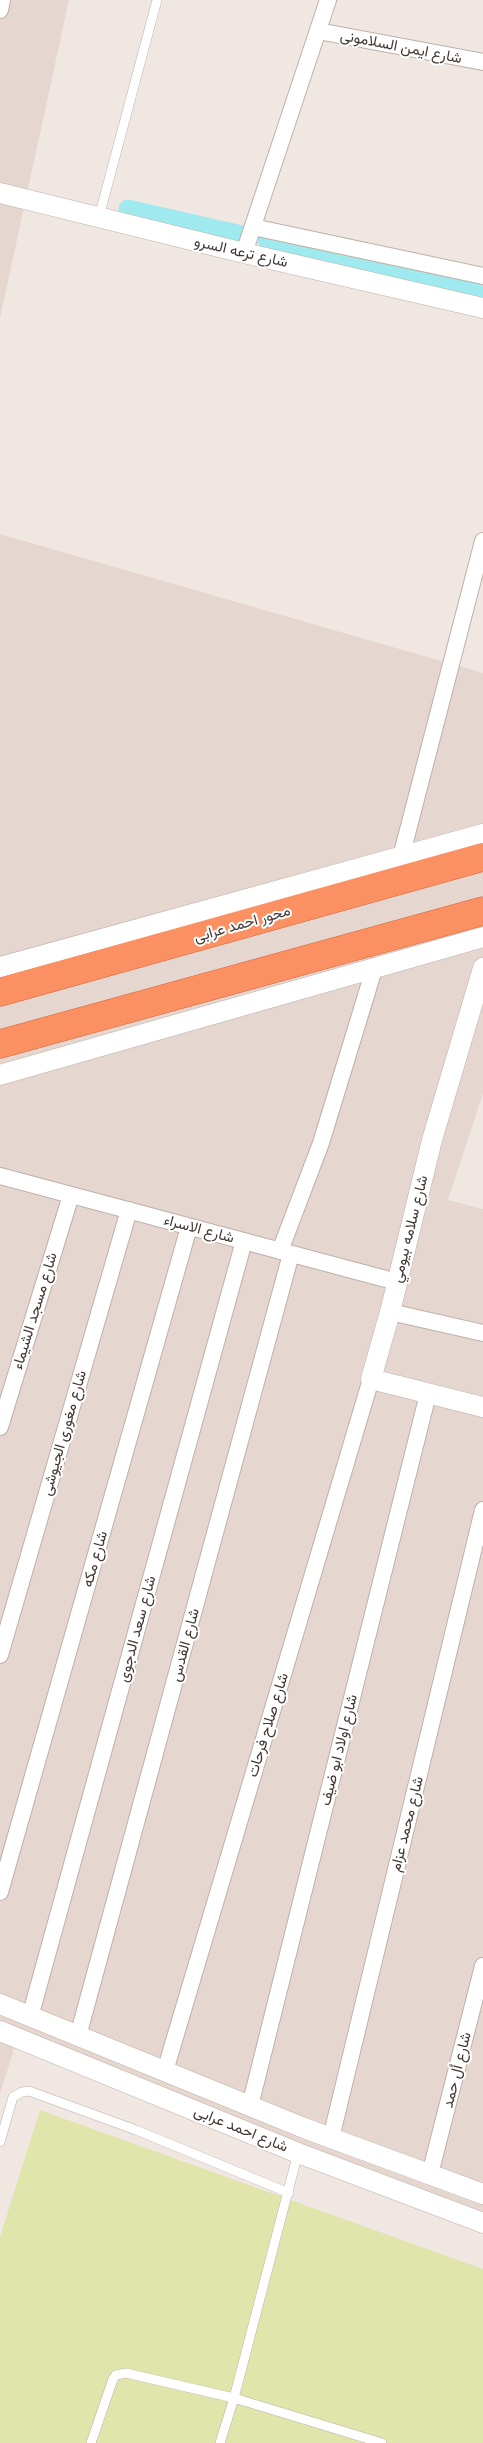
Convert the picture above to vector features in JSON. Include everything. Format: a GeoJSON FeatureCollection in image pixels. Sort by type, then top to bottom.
{"type":"FeatureCollection","features":[{"type":"Feature","properties":{"kind":"highway","name":"محور احمد عرابى"},"geometry":{"type":"LineString","coordinates":[[0,992],[483,857]]}},
{"type":"Feature","properties":{"kind":"highway"},"geometry":{"type":"LineString","coordinates":[[0,1044],[483,911]]}},
{"type":"Feature","properties":{"kind":"street"},"geometry":{"type":"LineString","coordinates":[[0,10],[2,0]]}},
{"type":"Feature","properties":{"kind":"street"},"geometry":{"type":"LineString","coordinates":[[244,254],[328,0]]}},
{"type":"Feature","properties":{"kind":"street","name":"شارع ايمن السلامونى"},"geometry":{"type":"LineString","coordinates":[[318,31],[483,62]]}},
{"type":"Feature","properties":{"kind":"street","name":"شارع ترعه السرو"},"geometry":{"type":"LineString","coordinates":[[0,193],[244,254],[483,308]]}},
{"type":"Feature","properties":{"kind":"street","name":"شارع ترعه السرو"},"geometry":{"type":"LineString","coordinates":[[254,227],[483,276]]}},
{"type":"Feature","properties":{"kind":"street"},"geometry":{"type":"LineString","coordinates":[[401,857],[483,541]]}},
{"type":"Feature","properties":{"kind":"street"},"geometry":{"type":"LineString","coordinates":[[0,967],[483,834]]}},
{"type":"Feature","properties":{"kind":"street"},"geometry":{"type":"LineString","coordinates":[[0,1075],[375,966],[483,937]]}},
{"type":"Feature","properties":{"kind":"street","name":"شارع القدس"},"geometry":{"type":"LineString","coordinates":[[78,2036],[286,1252],[375,966]]}},
{"type":"Feature","properties":{"kind":"street","name":"شارع سلامه بيومي"},"geometry":{"type":"LineString","coordinates":[[371,1379],[390,1312],[432,1140],[483,968]]}},
{"type":"Feature","properties":{"kind":"street","name":"شارع الاسراء"},"geometry":{"type":"LineString","coordinates":[[1,1180],[71,1195],[397,1282]]}},
{"type":"Feature","properties":{"kind":"street","name":"شارع مسجد الشيماء"},"geometry":{"type":"LineString","coordinates":[[0,1427],[71,1195]]}},
{"type":"Feature","properties":{"kind":"street","name":"شارع مغورى الجيوشى"},"geometry":{"type":"LineString","coordinates":[[0,1655],[129,1210]]}},
{"type":"Feature","properties":{"kind":"street","name":"شارع مكه"},"geometry":{"type":"LineString","coordinates":[[0,1892],[189,1227]]}},
{"type":"Feature","properties":{"kind":"street","name":"شارع سعد الدجوى"},"geometry":{"type":"LineString","coordinates":[[30,2017],[244,1241]]}},
{"type":"Feature","properties":{"kind":"street"},"geometry":{"type":"LineString","coordinates":[[390,1312],[483,1333]]}},
{"type":"Feature","properties":{"kind":"street"},"geometry":{"type":"LineString","coordinates":[[371,1379],[483,1407]]}},
{"type":"Feature","properties":{"kind":"street","name":"شارع صلاح فرحات"},"geometry":{"type":"LineString","coordinates":[[165,2071],[371,1379]]}},
{"type":"Feature","properties":{"kind":"street","name":"شارع اولاد ابو ضيف"},"geometry":{"type":"LineString","coordinates":[[250,2106],[428,1394]]}},
{"type":"Feature","properties":{"kind":"street","name":"شارع محمد عزام"},"geometry":{"type":"LineString","coordinates":[[332,2138],[483,1510]]}},
{"type":"Feature","properties":{"kind":"street","name":"شارع أل حمد"},"geometry":{"type":"LineString","coordinates":[[430,2174],[483,1966]]}},
{"type":"Feature","properties":{"kind":"street","name":"شارع احمد عرابى"},"geometry":{"type":"LineString","coordinates":[[0,2004],[304,2128],[483,2194]]}},
{"type":"Feature","properties":{"kind":"street","name":"شارع احمد عرابى"},"geometry":{"type":"LineString","coordinates":[[0,2031],[298,2153],[483,2223]]}},
{"type":"Feature","properties":{"kind":"street"},"geometry":{"type":"LineString","coordinates":[[298,2153],[304,2128]]}},
{"type":"Feature","properties":{"kind":"lane"},"geometry":{"type":"LineString","coordinates":[[99,217],[156,0]]}},
{"type":"Feature","properties":{"kind":"lane"},"geometry":{"type":"LineString","coordinates":[[0,2142],[13,2098],[22,2092],[29,2091],[136,2130],[289,2193]]}},
{"type":"Feature","properties":{"kind":"lane"},"geometry":{"type":"LineString","coordinates":[[220,2443],[234,2398],[298,2153]]}},
{"type":"Feature","properties":{"kind":"lane"},"geometry":{"type":"LineString","coordinates":[[91,2443],[113,2379],[120,2374],[126,2373],[234,2398],[382,2443]]}},
{"type":"Feature","properties":{"kind":"shaded area"},"geometry":{"type":"Polygon","coordinates":[[[0,0],[69,0],[0,318],[0,0]]]}},
{"type":"Feature","properties":{"kind":"shaded area"},"geometry":{"type":"Polygon","coordinates":[[[0,534],[483,673],[483,1093],[448,1200],[483,1209],[483,2223],[15,2046],[0,2094],[0,534]]]}},
{"type":"Feature","properties":{"kind":"green space"},"geometry":{"type":"Polygon","coordinates":[[[40,2110],[483,2269],[483,2443],[0,2443],[0,2237],[40,2110]]]}},
{"type":"Feature","properties":{"kind":"waterway"},"geometry":{"type":"LineString","coordinates":[[128,209],[242,235]]}},
{"type":"Feature","properties":{"kind":"waterway"},"geometry":{"type":"LineString","coordinates":[[267,240],[483,290]]}}]}
